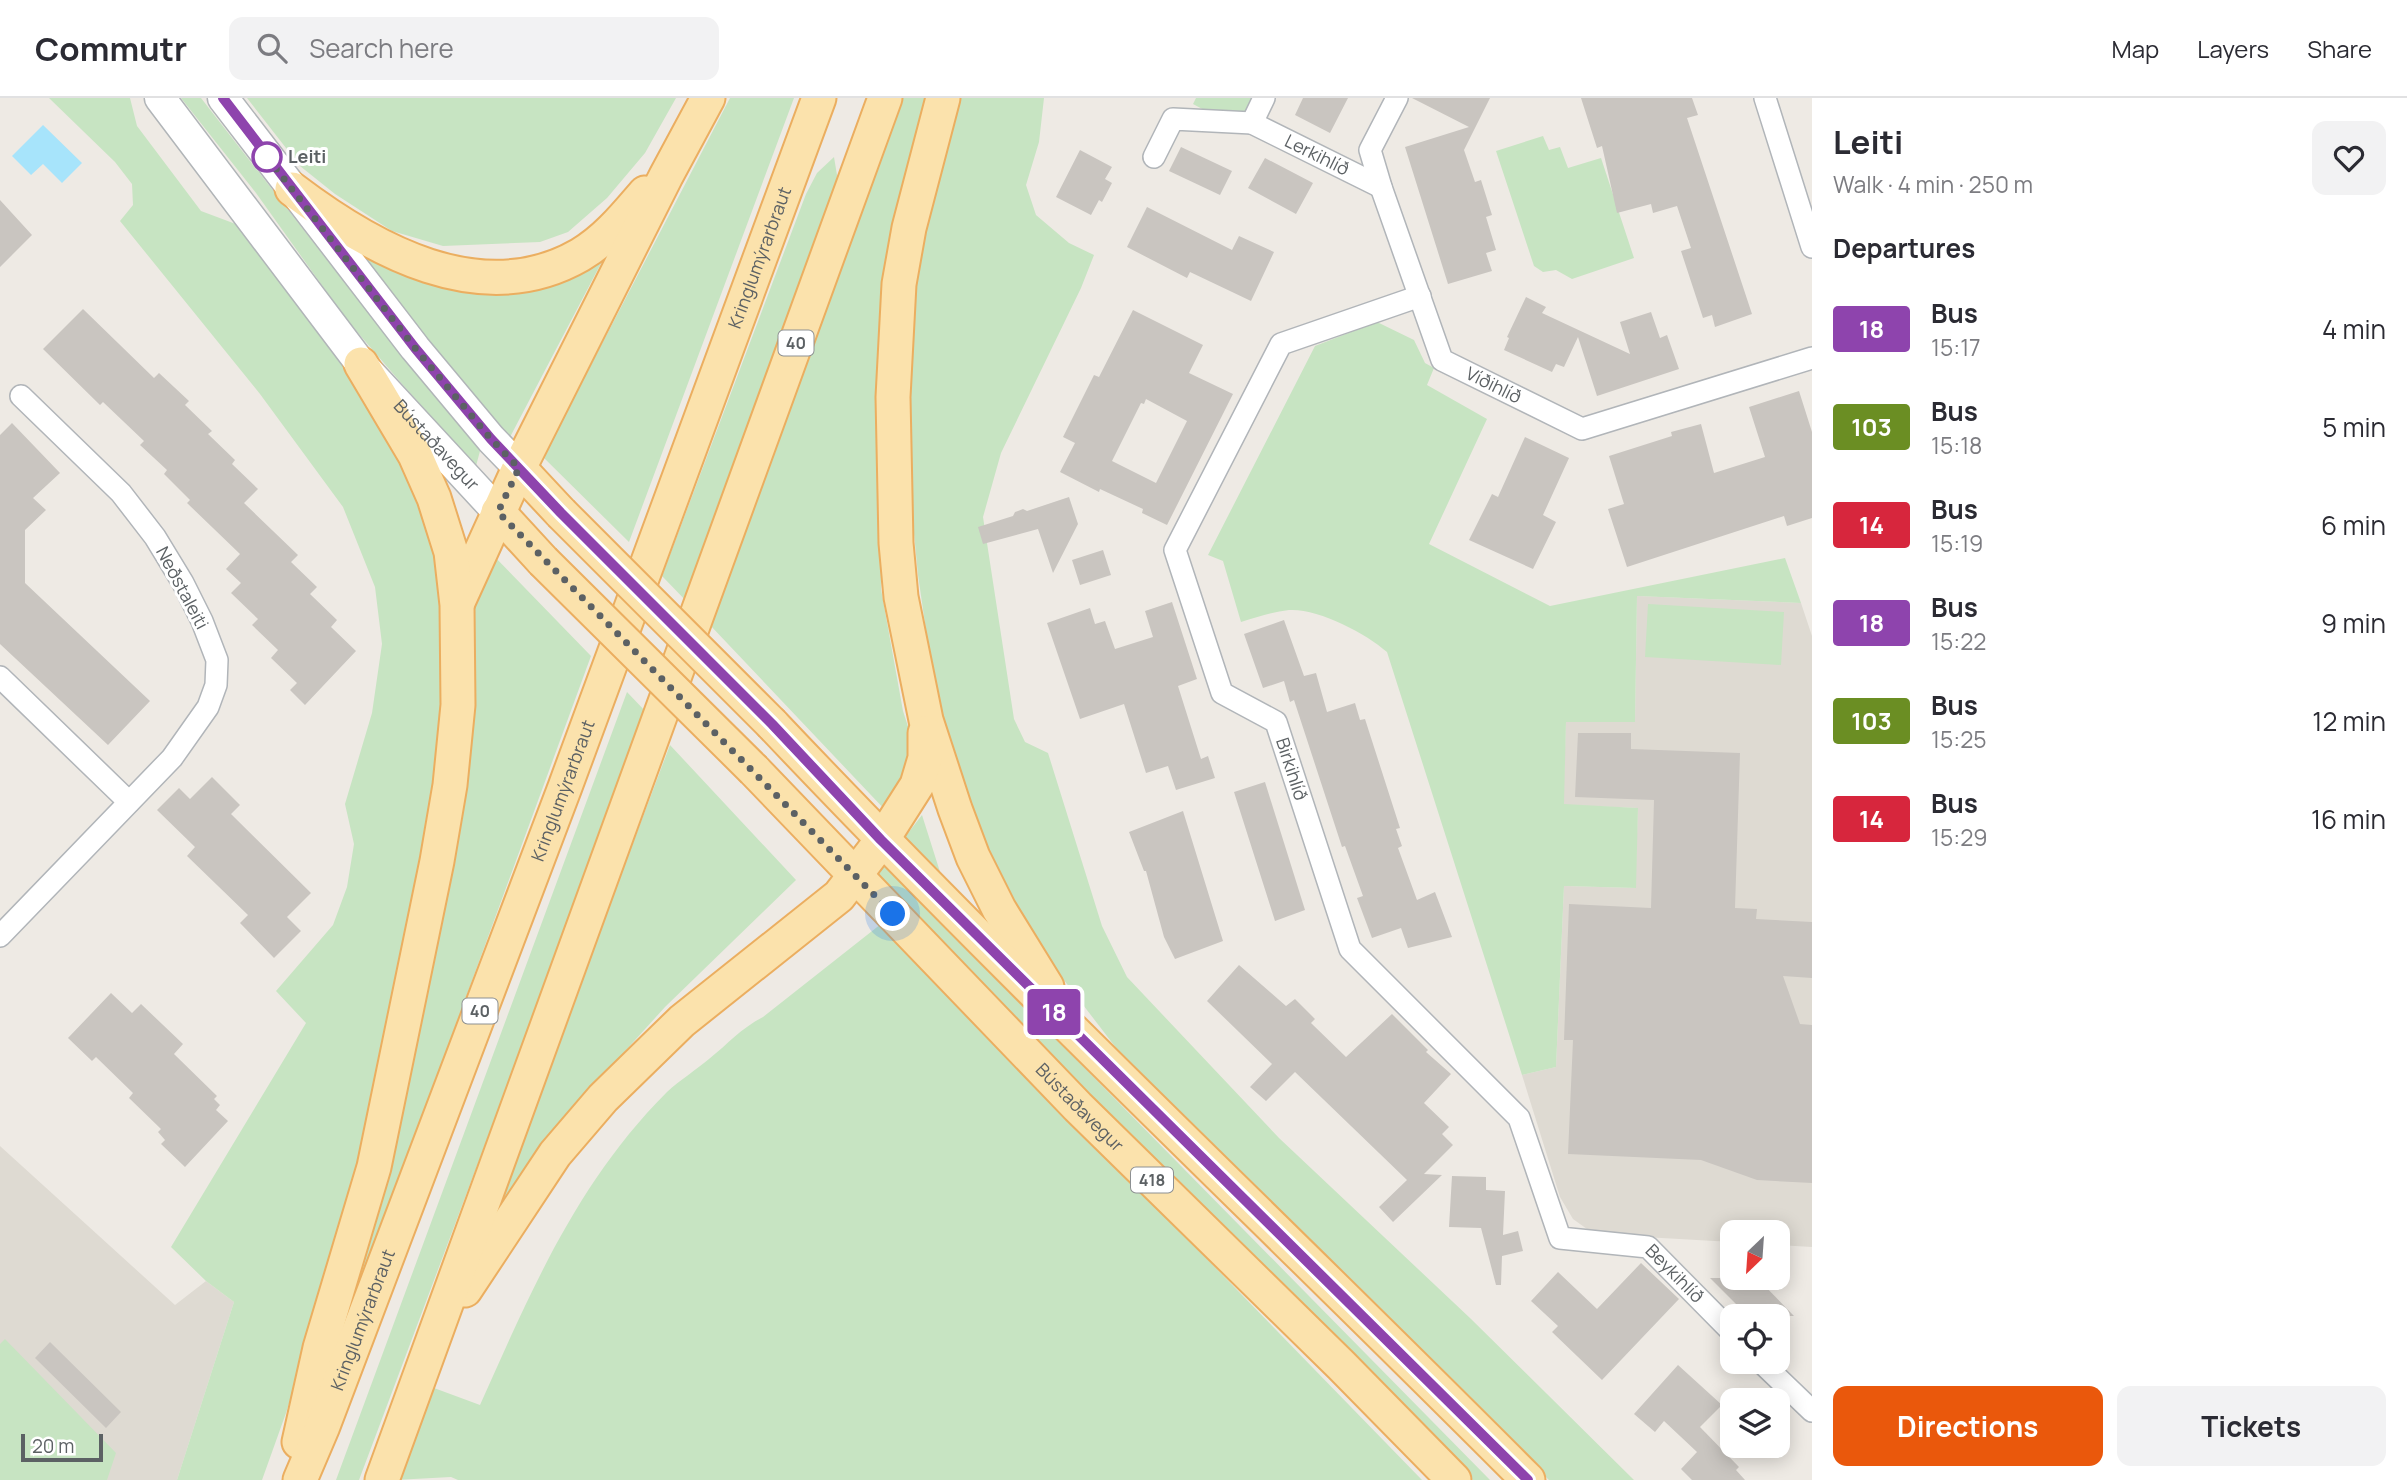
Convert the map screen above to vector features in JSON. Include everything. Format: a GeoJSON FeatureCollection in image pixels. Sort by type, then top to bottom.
{"type":"FeatureCollection","features":[{"type":"Feature","properties":{"kind":"main road","name":"Bústaðavegur"},"geometry":{"type":"LineString","coordinates":[[160,98],[361,364],[543,561],[754,771],[1078,1107],[1454,1480]]}},
{"type":"Feature","properties":{"kind":"main road"},"geometry":{"type":"LineString","coordinates":[[223,98],[415,348],[491,439],[561,513],[772,724],[881,840],[1528,1480]]}},
{"type":"Feature","properties":{"kind":"main road"},"geometry":{"type":"LineString","coordinates":[[457,605],[519,468],[708,98]]}},
{"type":"Feature","properties":{"kind":"main road","name":"Kringlumýrarbraut"},"geometry":{"type":"LineString","coordinates":[[300,1480],[323,1426],[551,826],[820,98]]}},
{"type":"Feature","properties":{"kind":"main road","name":"40"},"geometry":{"type":"LineString","coordinates":[[382,1480],[886,98]]}},
{"type":"Feature","properties":{"kind":"main road"},"geometry":{"type":"LineString","coordinates":[[943,98],[909,228],[900,284],[893,397],[896,543],[901,597],[926,720],[973,856],[999,909],[1043,982],[1110,1069]]}},
{"type":"Feature","properties":{"kind":"main road"},"geometry":{"type":"LineString","coordinates":[[292,189],[332,220],[412,262],[472,276],[509,276],[538,272],[561,265],[582,254],[601,240],[649,188],[666,176]]}},
{"type":"Feature","properties":{"kind":"main road"},"geometry":{"type":"LineString","coordinates":[[290,1480],[320,1348],[374,1167],[437,861],[450,785],[458,705],[457,605],[451,552],[434,498],[415,456],[361,364]]}},
{"type":"Feature","properties":{"kind":"main road"},"geometry":{"type":"LineString","coordinates":[[435,1334],[555,1154],[603,1098],[682,1021],[820,914],[839,896],[881,840],[917,785],[925,758],[926,720]]}},
{"type":"Feature","properties":{"kind":"street"},"geometry":{"type":"LineString","coordinates":[[1252,123],[1264,98]]}},
{"type":"Feature","properties":{"kind":"street","name":"Víðihlíð"},"geometry":{"type":"LineString","coordinates":[[1397,98],[1370,150],[1442,360],[1582,429],[1812,358]]}},
{"type":"Feature","properties":{"kind":"street"},"geometry":{"type":"LineString","coordinates":[[1765,98],[1812,247]]}},
{"type":"Feature","properties":{"kind":"street","name":"Lerkihlíð"},"geometry":{"type":"LineString","coordinates":[[1154,157],[1173,119],[1252,123],[1381,187]]}},
{"type":"Feature","properties":{"kind":"street","name":"Birkihlíð"},"geometry":{"type":"LineString","coordinates":[[1420,296],[1281,344],[1175,550],[1222,693],[1276,722],[1350,949],[1519,1118],[1560,1238]]}},
{"type":"Feature","properties":{"kind":"street","name":"Neðstaleiti"},"geometry":{"type":"LineString","coordinates":[[0,936],[172,758],[208,707],[216,685],[217,660],[183,583],[155,537],[121,493],[21,396]]}},
{"type":"Feature","properties":{"kind":"street"},"geometry":{"type":"LineString","coordinates":[[0,677],[129,802]]}},
{"type":"Feature","properties":{"kind":"street","name":"Beykihlíð"},"geometry":{"type":"LineString","coordinates":[[1560,1238],[1648,1247],[1720,1320]]}},
{"type":"Feature","properties":{"kind":"street"},"geometry":{"type":"LineString","coordinates":[[1773,1374],[1812,1411]]}},
{"type":"Feature","properties":{"kind":"shaded area"},"geometry":{"type":"Polygon","coordinates":[[[1637,596],[1801,603],[1812,636],[1812,1247],[1790,1246],[1790,1220],[1720,1220],[1720,1241],[1609,1235],[1587,1229],[1573,1219],[1560,1197],[1522,1075],[1556,1067],[1564,886],[1635,888],[1638,808],[1563,805],[1566,722],[1635,722],[1637,596]]]}},
{"type":"Feature","properties":{"kind":"shaded area"},"geometry":{"type":"Polygon","coordinates":[[[0,1146],[175,1305],[206,1281],[234,1302],[177,1480],[0,1480],[0,1146]]]}},
{"type":"Feature","properties":{"kind":"green space"},"geometry":{"type":"Polygon","coordinates":[[[49,98],[130,98],[137,126],[201,211],[241,226],[352,378],[399,454],[426,516],[443,581],[447,739],[352,1199],[286,1413],[262,1480],[177,1480],[234,1302],[206,1281],[171,1247],[306,1023],[276,991],[333,925],[347,887],[354,844],[345,804],[372,713],[382,644],[375,587],[343,507],[260,394],[120,221],[133,205],[132,184],[115,162],[49,98]]]}},
{"type":"Feature","properties":{"kind":"green space"},"geometry":{"type":"Polygon","coordinates":[[[181,98],[201,98],[480,451],[476,466],[346,319],[256,193],[181,98]]]}},
{"type":"Feature","properties":{"kind":"green space"},"geometry":{"type":"Polygon","coordinates":[[[247,98],[676,98],[645,153],[607,198],[568,232],[540,242],[443,246],[392,231],[335,194],[300,166],[247,98]]]}},
{"type":"Feature","properties":{"kind":"green space"},"geometry":{"type":"Polygon","coordinates":[[[730,98],[794,98],[629,542],[543,457],[730,98]]]}},
{"type":"Feature","properties":{"kind":"green space"},"geometry":{"type":"Polygon","coordinates":[[[899,98],[928,98],[880,457],[881,589],[903,711],[914,745],[913,768],[888,813],[709,624],[899,98]]]}},
{"type":"Feature","properties":{"kind":"green space"},"geometry":{"type":"Polygon","coordinates":[[[954,98],[1044,98],[1039,142],[1026,185],[1036,215],[1069,243],[1094,255],[1081,288],[1001,453],[983,517],[1014,719],[1025,742],[1048,753],[1102,926],[1127,977],[1279,1138],[1470,1318],[1634,1480],[1549,1480],[1130,1066],[1057,971],[1017,910],[977,824],[939,720],[918,575],[903,418],[912,317],[929,191],[954,98]]]}},
{"type":"Feature","properties":{"kind":"green space"},"geometry":{"type":"Polygon","coordinates":[[[1196,98],[1258,98],[1251,111],[1206,111],[1193,104],[1196,98]]]}},
{"type":"Feature","properties":{"kind":"green space"},"geometry":{"type":"Polygon","coordinates":[[[1543,136],[1549,150],[1560,147],[1568,168],[1601,158],[1634,258],[1572,279],[1556,270],[1543,272],[1534,266],[1496,151],[1543,136]]]}},
{"type":"Feature","properties":{"kind":"green space"},"geometry":{"type":"Polygon","coordinates":[[[834,157],[837,175],[835,206],[691,606],[662,576],[806,194],[817,173],[834,157]]]}},
{"type":"Feature","properties":{"kind":"green space"},"geometry":{"type":"Polygon","coordinates":[[[353,246],[522,289],[567,280],[608,250],[509,439],[353,246]]]}},
{"type":"Feature","properties":{"kind":"green space"},"geometry":{"type":"Polygon","coordinates":[[[1377,322],[1414,340],[1425,363],[1434,368],[1427,385],[1487,419],[1429,544],[1550,606],[1785,558],[1801,603],[1637,596],[1635,722],[1566,722],[1564,804],[1638,808],[1636,888],[1564,886],[1556,1067],[1522,1075],[1387,652],[1354,630],[1327,617],[1300,610],[1271,613],[1241,622],[1223,561],[1208,555],[1315,346],[1377,322]]]}},
{"type":"Feature","properties":{"kind":"green space"},"geometry":{"type":"Polygon","coordinates":[[[490,552],[591,656],[333,1360],[433,937],[470,763],[471,593],[490,552]]]}},
{"type":"Feature","properties":{"kind":"green space"},"geometry":{"type":"Polygon","coordinates":[[[1648,604],[1784,612],[1781,665],[1645,657],[1648,604]]]}},
{"type":"Feature","properties":{"kind":"green space"},"geometry":{"type":"Polygon","coordinates":[[[627,692],[647,713],[359,1480],[336,1480],[627,692]]]}},
{"type":"Feature","properties":{"kind":"green space"},"geometry":{"type":"Polygon","coordinates":[[[670,745],[796,880],[665,1007],[588,1092],[481,1246],[670,745]]]}},
{"type":"Feature","properties":{"kind":"green space"},"geometry":{"type":"Polygon","coordinates":[[[922,815],[941,875],[905,837],[922,815]]]}},
{"type":"Feature","properties":{"kind":"green space"},"geometry":{"type":"Polygon","coordinates":[[[884,864],[1490,1480],[1473,1480],[1123,1131],[873,876],[884,864]]]}},
{"type":"Feature","properties":{"kind":"green space"},"geometry":{"type":"Polygon","coordinates":[[[881,924],[1422,1480],[458,1480],[451,1477],[395,1480],[434,1388],[480,1405],[559,1240],[607,1163],[635,1127],[667,1092],[741,1031],[763,1017],[881,924]]]}},
{"type":"Feature","properties":{"kind":"green space"},"geometry":{"type":"Polygon","coordinates":[[[5,1339],[116,1453],[107,1480],[0,1480],[0,1344],[5,1339]]]}},
{"type":"Feature","properties":{"kind":"water"},"geometry":{"type":"Polygon","coordinates":[[[43,125],[82,163],[62,183],[43,164],[31,175],[12,156],[43,125]]]}},
{"type":"Feature","properties":{"kind":"building"},"geometry":{"type":"Polygon","coordinates":[[[1303,98],[1348,98],[1330,133],[1295,115],[1303,98]]]}},
{"type":"Feature","properties":{"kind":"building"},"geometry":{"type":"Polygon","coordinates":[[[1412,98],[1490,98],[1464,150],[1475,182],[1481,180],[1492,215],[1486,217],[1496,250],[1486,253],[1492,271],[1448,284],[1405,147],[1469,127],[1412,98]]]}},
{"type":"Feature","properties":{"kind":"building"},"geometry":{"type":"Polygon","coordinates":[[[1581,98],[1692,98],[1698,115],[1687,118],[1752,314],[1715,327],[1712,315],[1703,318],[1681,251],[1691,248],[1677,206],[1653,213],[1651,204],[1617,213],[1602,146],[1597,148],[1581,98]]]}},
{"type":"Feature","properties":{"kind":"building"},"geometry":{"type":"Polygon","coordinates":[[[1181,147],[1232,171],[1220,195],[1169,171],[1181,147]]]}},
{"type":"Feature","properties":{"kind":"building"},"geometry":{"type":"Polygon","coordinates":[[[1080,150],[1112,167],[1105,179],[1112,183],[1091,215],[1056,197],[1080,150]]]}},
{"type":"Feature","properties":{"kind":"building"},"geometry":{"type":"Polygon","coordinates":[[[1265,158],[1313,183],[1296,214],[1248,188],[1265,158]]]}},
{"type":"Feature","properties":{"kind":"building"},"geometry":{"type":"Polygon","coordinates":[[[0,200],[32,235],[0,267],[0,200]]]}},
{"type":"Feature","properties":{"kind":"building"},"geometry":{"type":"Polygon","coordinates":[[[1147,207],[1232,250],[1239,236],[1274,252],[1251,301],[1190,272],[1187,278],[1127,247],[1147,207]]]}},
{"type":"Feature","properties":{"kind":"building"},"geometry":{"type":"Polygon","coordinates":[[[1526,297],[1546,307],[1542,313],[1630,354],[1620,322],[1651,312],[1660,338],[1667,335],[1679,369],[1597,396],[1578,337],[1564,367],[1556,364],[1552,372],[1504,350],[1509,338],[1507,337],[1526,297]]]}},
{"type":"Feature","properties":{"kind":"building"},"geometry":{"type":"Polygon","coordinates":[[[83,309],[154,378],[159,373],[189,401],[185,405],[212,431],[208,434],[235,460],[232,464],[258,489],[244,503],[298,555],[291,562],[317,587],[310,594],[337,620],[331,627],[356,651],[305,705],[290,690],[297,683],[271,658],[278,650],[252,625],[258,619],[231,593],[241,583],[226,569],[240,554],[187,503],[190,500],[164,474],[167,470],[140,445],[144,441],[103,402],[100,405],[43,349],[83,309]]]}},
{"type":"Feature","properties":{"kind":"building"},"geometry":{"type":"Polygon","coordinates":[[[1133,310],[1203,345],[1189,373],[1233,394],[1167,525],[1142,513],[1143,509],[1100,489],[1099,492],[1060,472],[1075,443],[1063,437],[1094,375],[1099,377],[1133,310]],[[1146,399],[1144,404],[1141,403],[1112,461],[1156,483],[1187,421],[1146,399]]]}},
{"type":"Feature","properties":{"kind":"building"},"geometry":{"type":"Polygon","coordinates":[[[1799,391],[1812,432],[1812,518],[1787,526],[1784,516],[1627,567],[1608,509],[1624,504],[1609,456],[1672,436],[1671,432],[1701,424],[1714,473],[1765,457],[1749,407],[1799,391]]]}},
{"type":"Feature","properties":{"kind":"building"},"geometry":{"type":"Polygon","coordinates":[[[12,423],[60,473],[33,498],[46,510],[25,530],[25,583],[150,701],[108,745],[0,644],[0,435],[12,423]]]}},
{"type":"Feature","properties":{"kind":"building"},"geometry":{"type":"Polygon","coordinates":[[[1525,437],[1569,458],[1543,515],[1556,522],[1533,569],[1469,540],[1492,494],[1498,497],[1525,437]]]}},
{"type":"Feature","properties":{"kind":"building"},"geometry":{"type":"Polygon","coordinates":[[[1069,497],[1078,524],[1053,573],[1038,529],[983,544],[978,527],[1013,516],[1015,512],[1023,509],[1027,511],[1069,497]]]}},
{"type":"Feature","properties":{"kind":"building"},"geometry":{"type":"Polygon","coordinates":[[[1103,550],[1111,575],[1080,585],[1072,560],[1103,550]]]}},
{"type":"Feature","properties":{"kind":"building"},"geometry":{"type":"Polygon","coordinates":[[[1172,602],[1197,679],[1178,686],[1201,759],[1208,756],[1215,778],[1176,790],[1168,766],[1146,773],[1124,704],[1080,719],[1047,623],[1090,608],[1095,624],[1105,621],[1115,649],[1153,637],[1145,611],[1172,602]]]}},
{"type":"Feature","properties":{"kind":"building"},"geometry":{"type":"Polygon","coordinates":[[[1284,620],[1304,676],[1316,673],[1327,712],[1355,703],[1360,720],[1365,719],[1400,828],[1396,829],[1402,846],[1398,848],[1417,900],[1435,892],[1452,937],[1408,948],[1401,928],[1372,938],[1357,898],[1363,896],[1345,846],[1342,847],[1294,700],[1290,702],[1284,681],[1263,688],[1244,634],[1284,620]]]}},
{"type":"Feature","properties":{"kind":"building"},"geometry":{"type":"Polygon","coordinates":[[[1578,733],[1631,733],[1631,749],[1740,753],[1735,908],[1757,909],[1756,919],[1812,922],[1812,978],[1783,976],[1800,1024],[1812,1025],[1812,1183],[1757,1180],[1701,1160],[1568,1154],[1573,1040],[1564,1040],[1569,904],[1651,908],[1654,800],[1575,797],[1578,733]]]}},
{"type":"Feature","properties":{"kind":"building"},"geometry":{"type":"Polygon","coordinates":[[[212,777],[240,805],[231,814],[311,893],[287,917],[301,931],[274,958],[240,923],[248,915],[187,856],[195,847],[157,810],[179,788],[190,799],[212,777]]]}},
{"type":"Feature","properties":{"kind":"building"},"geometry":{"type":"Polygon","coordinates":[[[1265,782],[1305,910],[1275,921],[1234,792],[1265,782]]]}},
{"type":"Feature","properties":{"kind":"building"},"geometry":{"type":"Polygon","coordinates":[[[1183,811],[1223,941],[1175,959],[1164,937],[1146,871],[1129,832],[1183,811]]]}},
{"type":"Feature","properties":{"kind":"building"},"geometry":{"type":"Polygon","coordinates":[[[1239,965],[1286,1006],[1295,999],[1315,1019],[1311,1023],[1346,1057],[1392,1014],[1428,1050],[1426,1052],[1451,1074],[1424,1103],[1449,1127],[1442,1134],[1453,1145],[1424,1174],[1442,1175],[1393,1222],[1379,1207],[1407,1180],[1295,1072],[1266,1101],[1250,1087],[1272,1064],[1207,1001],[1239,965]]]}},
{"type":"Feature","properties":{"kind":"building"},"geometry":{"type":"Polygon","coordinates":[[[111,993],[132,1013],[141,1004],[183,1044],[174,1054],[217,1096],[214,1099],[220,1105],[216,1110],[228,1121],[185,1167],[161,1144],[165,1140],[158,1132],[161,1129],[129,1098],[133,1093],[96,1057],[92,1061],[68,1038],[111,993]]]}},
{"type":"Feature","properties":{"kind":"building"},"geometry":{"type":"Polygon","coordinates":[[[1452,1176],[1486,1177],[1486,1190],[1505,1191],[1503,1235],[1518,1231],[1523,1251],[1502,1256],[1501,1285],[1496,1285],[1481,1228],[1449,1227],[1452,1176]]]}},
{"type":"Feature","properties":{"kind":"building"},"geometry":{"type":"Polygon","coordinates":[[[1641,1263],[1679,1299],[1602,1380],[1552,1332],[1558,1326],[1531,1301],[1558,1272],[1597,1309],[1641,1263]]]}},
{"type":"Feature","properties":{"kind":"building"},"geometry":{"type":"Polygon","coordinates":[[[1710,1278],[1720,1278],[1720,1288],[1710,1278]]]}},
{"type":"Feature","properties":{"kind":"building"},"geometry":{"type":"Polygon","coordinates":[[[1722,1290],[1769,1290],[1782,1304],[1736,1304],[1722,1290]]]}},
{"type":"Feature","properties":{"kind":"building"},"geometry":{"type":"Polygon","coordinates":[[[50,1342],[121,1412],[106,1428],[35,1358],[50,1342]]]}},
{"type":"Feature","properties":{"kind":"building"},"geometry":{"type":"Polygon","coordinates":[[[1678,1365],[1720,1403],[1720,1407],[1700,1427],[1720,1448],[1720,1458],[1730,1458],[1739,1467],[1736,1470],[1745,1480],[1692,1480],[1681,1469],[1697,1452],[1664,1421],[1655,1432],[1634,1414],[1678,1365]]]}},
{"type":"Feature","properties":{"kind":"bus line","name":"18"},"geometry":{"type":"LineString","coordinates":[[223,98],[415,348],[491,439],[561,513],[772,724],[881,840],[1528,1480]]}},
{"type":"Feature","properties":{"kind":"place","name":"Leiti"},"geometry":{"type":"Point","coordinates":[267,157]}},
{"type":"Feature","properties":{"kind":"route"},"geometry":{"type":"LineString","coordinates":[[267,157],[264,153],[415,348],[491,439],[519,468],[498,512],[543,561],[893,914]]}}]}
